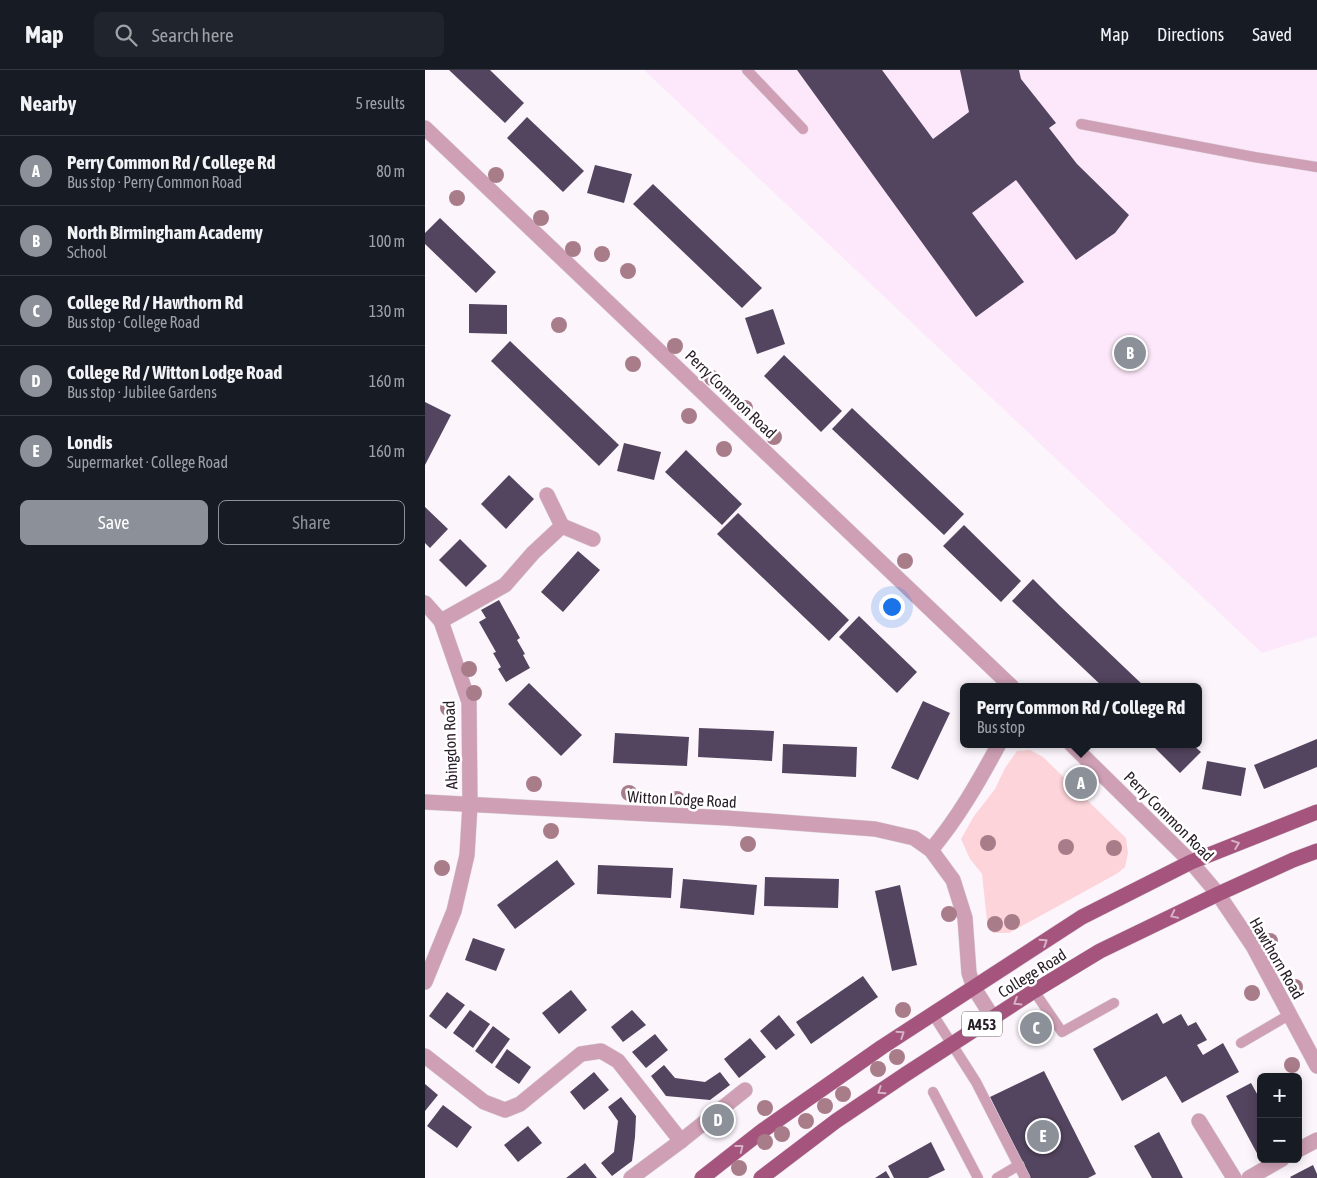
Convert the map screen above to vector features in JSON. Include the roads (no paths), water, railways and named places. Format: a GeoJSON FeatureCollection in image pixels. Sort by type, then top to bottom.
{"type":"FeatureCollection","features":[{"type":"Feature","properties":{"kind":"main road","name":"College Road"},"geometry":{"type":"LineString","coordinates":[[702,1178],[762,1131],[882,1047],[1082,917],[1191,862],[1317,812]]}},
{"type":"Feature","properties":{"kind":"main road","name":"College Road"},"geometry":{"type":"LineString","coordinates":[[761,1178],[836,1121],[952,1044],[1100,952],[1218,894],[1317,851]]}},
{"type":"Feature","properties":{"kind":"street","name":"Perry Common Road"},"geometry":{"type":"LineString","coordinates":[[425,128],[1008,683]]}},
{"type":"Feature","properties":{"kind":"street"},"geometry":{"type":"LineString","coordinates":[[547,495],[562,526],[593,539]]}},
{"type":"Feature","properties":{"kind":"street"},"geometry":{"type":"LineString","coordinates":[[441,620],[505,585],[533,553],[562,526]]}},
{"type":"Feature","properties":{"kind":"street","name":"Abingdon Road"},"geometry":{"type":"LineString","coordinates":[[425,603],[441,620],[469,702],[467,855],[454,911],[425,982]]}},
{"type":"Feature","properties":{"kind":"street"},"geometry":{"type":"LineString","coordinates":[[931,850],[946,833],[997,748]]}},
{"type":"Feature","properties":{"kind":"street","name":"Perry Common Road"},"geometry":{"type":"LineString","coordinates":[[1075,748],[1191,862],[1218,894]]}},
{"type":"Feature","properties":{"kind":"street","name":"Witton Lodge Road"},"geometry":{"type":"LineString","coordinates":[[425,802],[727,818],[875,829],[914,838],[931,850]]}},
{"type":"Feature","properties":{"kind":"street","name":"College Road"},"geometry":{"type":"LineString","coordinates":[[931,850],[953,880],[965,918],[969,973],[974,988]]}},
{"type":"Feature","properties":{"kind":"street","name":"Hawthorn Road"},"geometry":{"type":"LineString","coordinates":[[1218,894],[1253,946],[1317,1066]]}},
{"type":"Feature","properties":{"kind":"street"},"geometry":{"type":"LineString","coordinates":[[974,988],[993,1018]]}},
{"type":"Feature","properties":{"kind":"street"},"geometry":{"type":"LineString","coordinates":[[425,1056],[484,1102],[505,1110],[520,1104],[581,1054],[601,1051],[618,1061],[681,1141]]}},
{"type":"Feature","properties":{"kind":"street"},"geometry":{"type":"LineString","coordinates":[[631,1178],[745,1090]]}},
{"type":"Feature","properties":{"kind":"street"},"geometry":{"type":"LineString","coordinates":[[1199,1121],[1234,1178]]}},
{"type":"Feature","properties":{"kind":"street"},"geometry":{"type":"LineString","coordinates":[[1302,1148],[1317,1140]]}},
{"type":"Feature","properties":{"kind":"street"},"geometry":{"type":"LineString","coordinates":[[1249,1178],[1275,1163]]}},
{"type":"Feature","properties":{"kind":"lane"},"geometry":{"type":"LineString","coordinates":[[747,70],[803,130]]}},
{"type":"Feature","properties":{"kind":"lane"},"geometry":{"type":"LineString","coordinates":[[1081,124],[1317,167]]}},
{"type":"Feature","properties":{"kind":"lane"},"geometry":{"type":"LineString","coordinates":[[1035,991],[1062,1032],[1114,1003]]}},
{"type":"Feature","properties":{"kind":"lane"},"geometry":{"type":"LineString","coordinates":[[933,1014],[976,1082],[1025,1178]]}},
{"type":"Feature","properties":{"kind":"lane"},"geometry":{"type":"LineString","coordinates":[[1241,1043],[1289,1015]]}},
{"type":"Feature","properties":{"kind":"lane"},"geometry":{"type":"LineString","coordinates":[[933,1092],[979,1178]]}},
{"type":"Feature","properties":{"kind":"lane"},"geometry":{"type":"LineString","coordinates":[[997,1178],[1019,1165]]}},
{"type":"Feature","properties":{"kind":"place","name":"North Birmingham Academy"},"geometry":{"type":"Point","coordinates":[1130,353]}},
{"type":"Feature","properties":{"kind":"place","name":"Perry Common Rd / College Rd"},"geometry":{"type":"Point","coordinates":[1081,783]}},
{"type":"Feature","properties":{"kind":"place","name":"College Rd / Hawthorn Rd"},"geometry":{"type":"Point","coordinates":[1036,1028]}},
{"type":"Feature","properties":{"kind":"place","name":"College Rd / Witton Lodge Road"},"geometry":{"type":"Point","coordinates":[718,1120]}},
{"type":"Feature","properties":{"kind":"place","name":"Londis"},"geometry":{"type":"Point","coordinates":[1043,1136]}}]}
